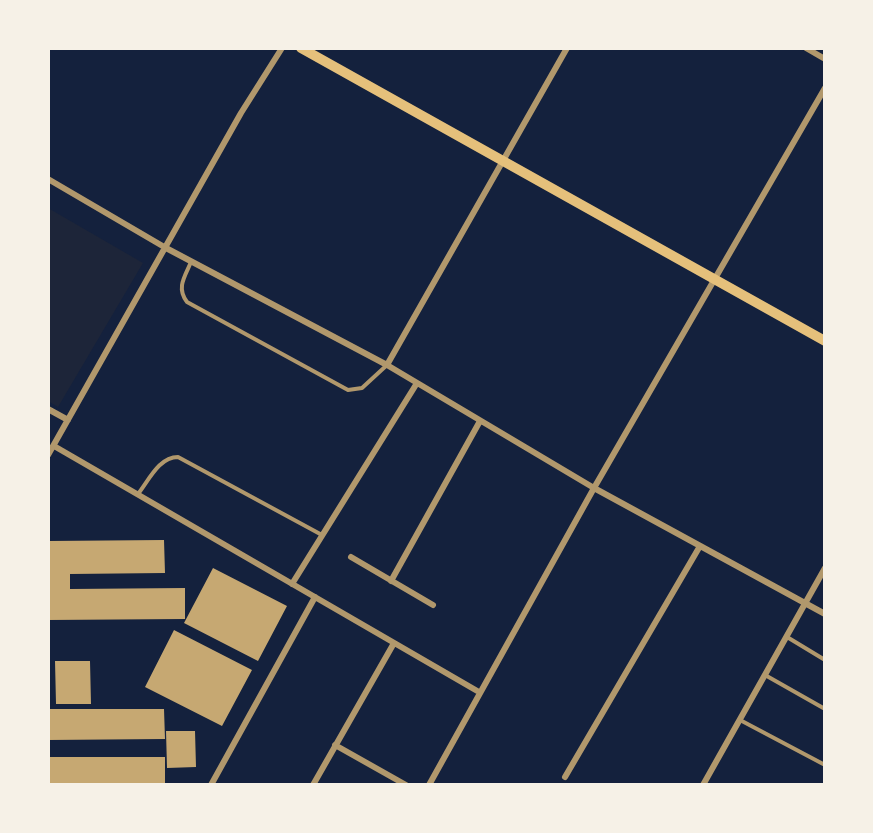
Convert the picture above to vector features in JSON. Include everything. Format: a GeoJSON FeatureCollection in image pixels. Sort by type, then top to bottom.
{"type":"FeatureCollection","features":[{"type":"Feature","properties":{"kind":"main road"},"geometry":{"type":"LineString","coordinates":[[301,48],[715,282],[825,341]]}},
{"type":"Feature","properties":{"kind":"street"},"geometry":{"type":"LineString","coordinates":[[48,456],[241,113],[282,48]]}},
{"type":"Feature","properties":{"kind":"street"},"geometry":{"type":"LineString","coordinates":[[387,365],[567,48]]}},
{"type":"Feature","properties":{"kind":"street"},"geometry":{"type":"LineString","coordinates":[[806,48],[825,59]]}},
{"type":"Feature","properties":{"kind":"street"},"geometry":{"type":"LineString","coordinates":[[429,785],[594,488],[825,88]]}},
{"type":"Feature","properties":{"kind":"street"},"geometry":{"type":"LineString","coordinates":[[48,179],[166,248],[387,365],[594,488],[825,614]]}},
{"type":"Feature","properties":{"kind":"street"},"geometry":{"type":"LineString","coordinates":[[292,584],[417,383]]}},
{"type":"Feature","properties":{"kind":"street"},"geometry":{"type":"LineString","coordinates":[[48,409],[68,420]]}},
{"type":"Feature","properties":{"kind":"street"},"geometry":{"type":"LineString","coordinates":[[391,581],[480,421]]}},
{"type":"Feature","properties":{"kind":"street"},"geometry":{"type":"LineString","coordinates":[[54,446],[479,692]]}},
{"type":"Feature","properties":{"kind":"street"},"geometry":{"type":"LineString","coordinates":[[565,777],[700,546]]}},
{"type":"Feature","properties":{"kind":"street"},"geometry":{"type":"LineString","coordinates":[[351,557],[433,605]]}},
{"type":"Feature","properties":{"kind":"street"},"geometry":{"type":"LineString","coordinates":[[703,785],[825,568]]}},
{"type":"Feature","properties":{"kind":"street"},"geometry":{"type":"LineString","coordinates":[[211,785],[315,597]]}},
{"type":"Feature","properties":{"kind":"street"},"geometry":{"type":"LineString","coordinates":[[313,785],[393,643]]}},
{"type":"Feature","properties":{"kind":"street"},"geometry":{"type":"LineString","coordinates":[[335,745],[406,785]]}},
{"type":"Feature","properties":{"kind":"lane"},"geometry":{"type":"LineString","coordinates":[[192,261],[181,287],[182,295],[187,302],[348,390],[362,388],[387,365]]}},
{"type":"Feature","properties":{"kind":"lane"},"geometry":{"type":"LineString","coordinates":[[138,495],[162,463],[170,458],[178,458],[322,535]]}},
{"type":"Feature","properties":{"kind":"lane"},"geometry":{"type":"LineString","coordinates":[[786,637],[825,660]]}},
{"type":"Feature","properties":{"kind":"lane"},"geometry":{"type":"LineString","coordinates":[[765,674],[825,709]]}},
{"type":"Feature","properties":{"kind":"lane"},"geometry":{"type":"LineString","coordinates":[[740,720],[825,765]]}},
{"type":"Feature","properties":{"kind":"shaded area"},"geometry":{"type":"Polygon","coordinates":[[[48,208],[143,263],[58,407],[48,401],[48,208]]]}},
{"type":"Feature","properties":{"kind":"building"},"geometry":{"type":"Polygon","coordinates":[[[164,540],[165,573],[70,574],[70,589],[185,588],[185,619],[48,620],[48,541],[164,540]]]}},
{"type":"Feature","properties":{"kind":"building"},"geometry":{"type":"Polygon","coordinates":[[[213,568],[287,606],[258,661],[184,623],[213,568]]]}},
{"type":"Feature","properties":{"kind":"building"},"geometry":{"type":"Polygon","coordinates":[[[174,630],[252,670],[222,726],[145,687],[174,630]]]}},
{"type":"Feature","properties":{"kind":"building"},"geometry":{"type":"Polygon","coordinates":[[[55,661],[90,661],[91,704],[56,704],[55,661]]]}},
{"type":"Feature","properties":{"kind":"building"},"geometry":{"type":"Polygon","coordinates":[[[48,709],[164,709],[165,739],[48,740],[48,709]]]}},
{"type":"Feature","properties":{"kind":"building"},"geometry":{"type":"Polygon","coordinates":[[[166,731],[195,731],[196,767],[167,768],[166,731]]]}},
{"type":"Feature","properties":{"kind":"building"},"geometry":{"type":"Polygon","coordinates":[[[48,757],[165,757],[165,785],[48,785],[48,757]]]}}]}
